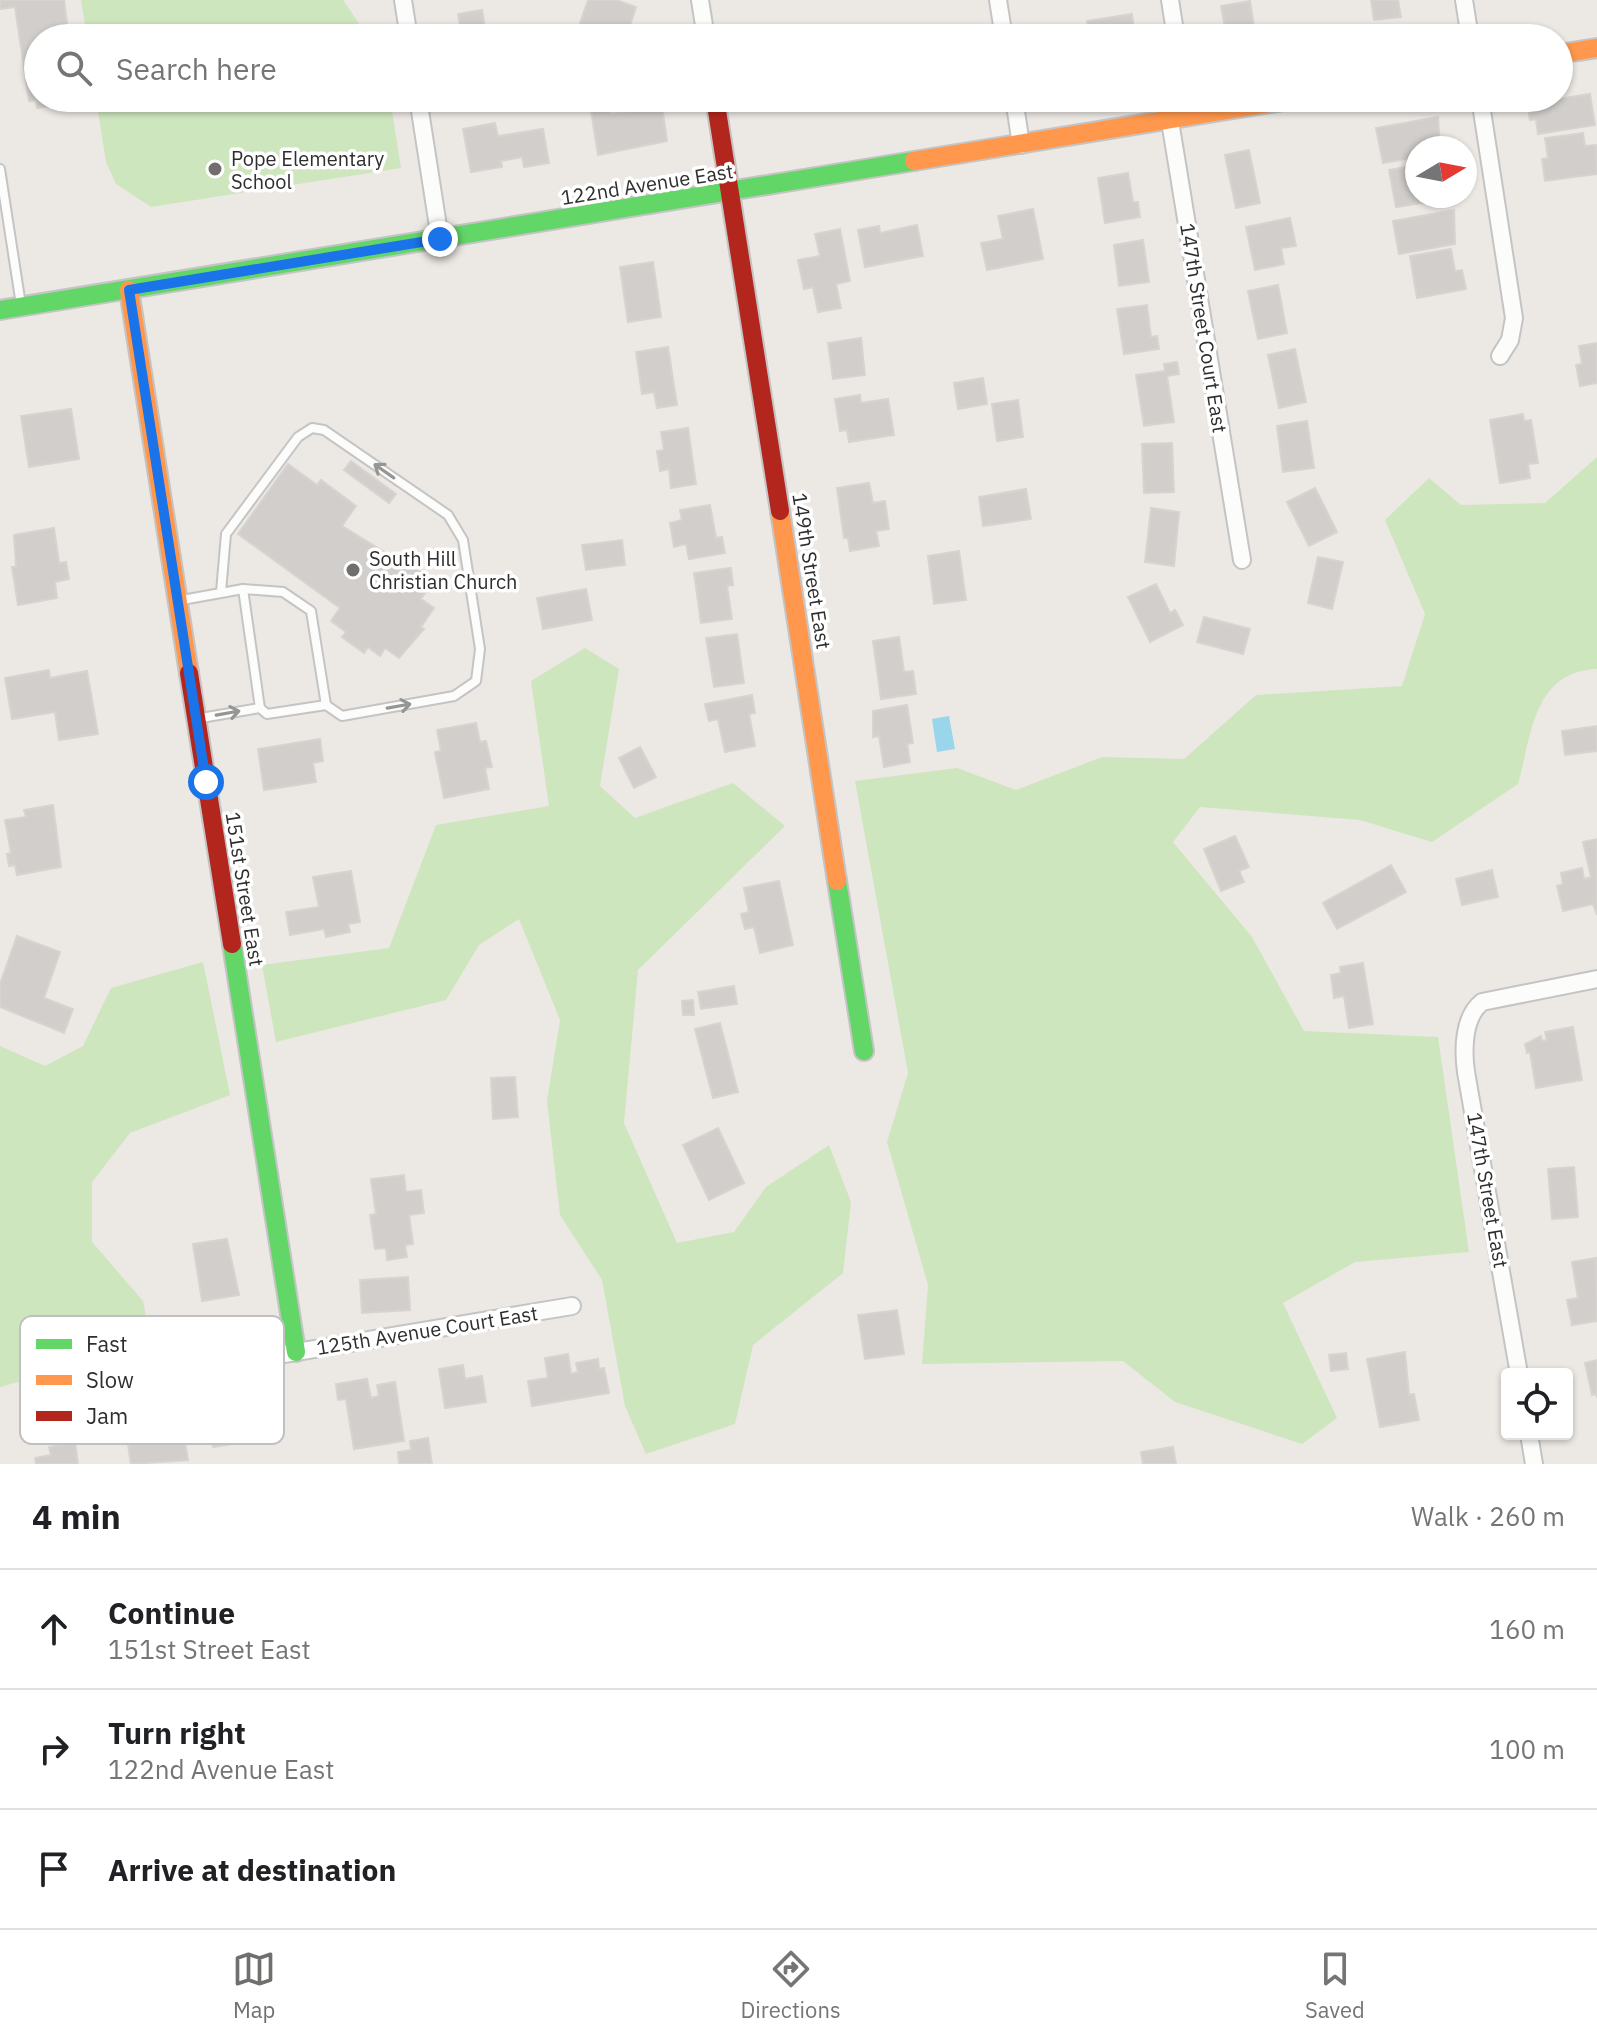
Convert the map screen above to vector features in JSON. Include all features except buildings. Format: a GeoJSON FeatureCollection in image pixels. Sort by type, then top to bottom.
{"type":"FeatureCollection","features":[{"type":"Feature","properties":{"kind":"street"},"geometry":{"type":"LineString","coordinates":[[403,0],[407,24]]}},
{"type":"Feature","properties":{"kind":"street"},"geometry":{"type":"LineString","coordinates":[[700,0],[704,24]]}},
{"type":"Feature","properties":{"kind":"street"},"geometry":{"type":"LineString","coordinates":[[998,0],[1002,24]]}},
{"type":"Feature","properties":{"kind":"street"},"geometry":{"type":"LineString","coordinates":[[1170,0],[1174,24]]}},
{"type":"Feature","properties":{"kind":"street"},"geometry":{"type":"LineString","coordinates":[[1464,0],[1468,24]]}},
{"type":"Feature","properties":{"kind":"street"},"geometry":{"type":"LineString","coordinates":[[1573,52],[1597,48]]}},
{"type":"Feature","properties":{"kind":"street"},"geometry":{"type":"LineString","coordinates":[[420,112],[440,239]]}},
{"type":"Feature","properties":{"kind":"street","name":"149th Street East"},"geometry":{"type":"LineString","coordinates":[[717,112],[864,1051]]}},
{"type":"Feature","properties":{"kind":"street"},"geometry":{"type":"LineString","coordinates":[[1016,112],[1021,145]]}},
{"type":"Feature","properties":{"kind":"street"},"geometry":{"type":"LineString","coordinates":[[1170,121],[1175,112]]}},
{"type":"Feature","properties":{"kind":"street","name":"122nd Avenue East"},"geometry":{"type":"LineString","coordinates":[[0,310],[1221,112]]}},
{"type":"Feature","properties":{"kind":"street"},"geometry":{"type":"LineString","coordinates":[[1482,112],[1514,318],[1510,340],[1500,356]]}},
{"type":"Feature","properties":{"kind":"street","name":"147th Street Court East"},"geometry":{"type":"LineString","coordinates":[[1170,121],[1242,560]]}},
{"type":"Feature","properties":{"kind":"street","name":"151st Street East"},"geometry":{"type":"LineString","coordinates":[[129,290],[296,1352]]}},
{"type":"Feature","properties":{"kind":"street","name":"147th Street East"},"geometry":{"type":"LineString","coordinates":[[1518,1368],[1463,1053],[1475,1007],[1494,998],[1597,979]]}},
{"type":"Feature","properties":{"kind":"street","name":"125th Avenue Court East"},"geometry":{"type":"LineString","coordinates":[[284,1354],[572,1306]]}},
{"type":"Feature","properties":{"kind":"street"},"geometry":{"type":"LineString","coordinates":[[1530,1440],[1534,1464]]}},
{"type":"Feature","properties":{"kind":"lane"},"geometry":{"type":"LineString","coordinates":[[0,169],[22,306]]}},
{"type":"Feature","properties":{"kind":"lane"},"geometry":{"type":"LineString","coordinates":[[221,592],[226,534],[298,437],[312,428],[324,430],[448,515],[463,540],[480,649],[476,681],[454,696],[342,716],[326,705],[267,714],[260,708],[243,589]]}},
{"type":"Feature","properties":{"kind":"lane"},"geometry":{"type":"LineString","coordinates":[[178,601],[243,589],[283,592],[311,611],[326,705]]}},
{"type":"Feature","properties":{"kind":"lane"},"geometry":{"type":"LineString","coordinates":[[196,719],[260,708]]}},
{"type":"Feature","properties":{"kind":"green space"},"geometry":{"type":"Polygon","coordinates":[[[81,0],[343,0],[359,24],[85,24],[81,0]]]}},
{"type":"Feature","properties":{"kind":"green space"},"geometry":{"type":"Polygon","coordinates":[[[98,112],[392,112],[401,168],[151,207],[116,184],[106,162],[98,112]]]}},
{"type":"Feature","properties":{"kind":"green space"},"geometry":{"type":"Polygon","coordinates":[[[1597,457],[1597,669],[1576,673],[1560,681],[1548,694],[1532,726],[1518,784],[1432,842],[1360,820],[1200,807],[1173,842],[1252,937],[1304,1031],[1438,1037],[1469,1252],[1355,1262],[1283,1303],[1337,1418],[1302,1444],[1175,1402],[1123,1361],[922,1364],[928,1285],[887,1142],[908,1073],[855,781],[957,768],[1016,790],[1102,757],[1184,759],[1256,695],[1402,686],[1425,614],[1385,520],[1429,478],[1461,505],[1545,503],[1597,457]]]}},
{"type":"Feature","properties":{"kind":"green space"},"geometry":{"type":"Polygon","coordinates":[[[585,648],[619,669],[600,786],[635,818],[733,783],[785,826],[638,970],[624,1123],[677,1243],[734,1232],[766,1187],[829,1145],[851,1202],[843,1273],[753,1345],[735,1424],[646,1454],[625,1406],[602,1280],[560,1215],[547,1101],[560,1020],[519,919],[479,945],[446,1000],[276,1042],[262,965],[389,948],[436,825],[549,806],[531,681],[585,648]]]}},
{"type":"Feature","properties":{"kind":"green space"},"geometry":{"type":"Polygon","coordinates":[[[203,962],[230,1095],[130,1133],[92,1182],[92,1242],[143,1301],[146,1316],[20,1316],[20,1381],[0,1387],[0,1046],[45,1066],[83,1046],[111,988],[203,962]]]}},
{"type":"Feature","properties":{"kind":"water"},"geometry":{"type":"Polygon","coordinates":[[[949,716],[955,749],[937,752],[932,719],[949,716]]]}},
{"type":"Feature","properties":{"kind":"traffic: fast"},"geometry":{"type":"LineString","coordinates":[[0,310],[914,161]]}},
{"type":"Feature","properties":{"kind":"traffic: fast"},"geometry":{"type":"LineString","coordinates":[[837,881],[864,1051]]}},
{"type":"Feature","properties":{"kind":"traffic: fast"},"geometry":{"type":"LineString","coordinates":[[232,944],[296,1352]]}},
{"type":"Feature","properties":{"kind":"traffic: slow"},"geometry":{"type":"LineString","coordinates":[[1573,52],[1597,48]]}},
{"type":"Feature","properties":{"kind":"traffic: slow"},"geometry":{"type":"LineString","coordinates":[[914,161],[1215,112]]}},
{"type":"Feature","properties":{"kind":"traffic: slow"},"geometry":{"type":"LineString","coordinates":[[129,290],[189,673]]}},
{"type":"Feature","properties":{"kind":"traffic: slow"},"geometry":{"type":"LineString","coordinates":[[780,511],[837,881]]}},
{"type":"Feature","properties":{"kind":"traffic: jam"},"geometry":{"type":"LineString","coordinates":[[717,112],[780,511]]}},
{"type":"Feature","properties":{"kind":"traffic: jam"},"geometry":{"type":"LineString","coordinates":[[189,673],[232,944]]}},
{"type":"Feature","properties":{"kind":"place","name":"Pope Elementary School"},"geometry":{"type":"Point","coordinates":[215,169]}},
{"type":"Feature","properties":{"kind":"place","name":"South Hill Christian Church"},"geometry":{"type":"Point","coordinates":[353,570]}},
{"type":"Feature","properties":{"kind":"route"},"geometry":{"type":"LineString","coordinates":[[206,782],[129,290],[440,239]]}}]}
